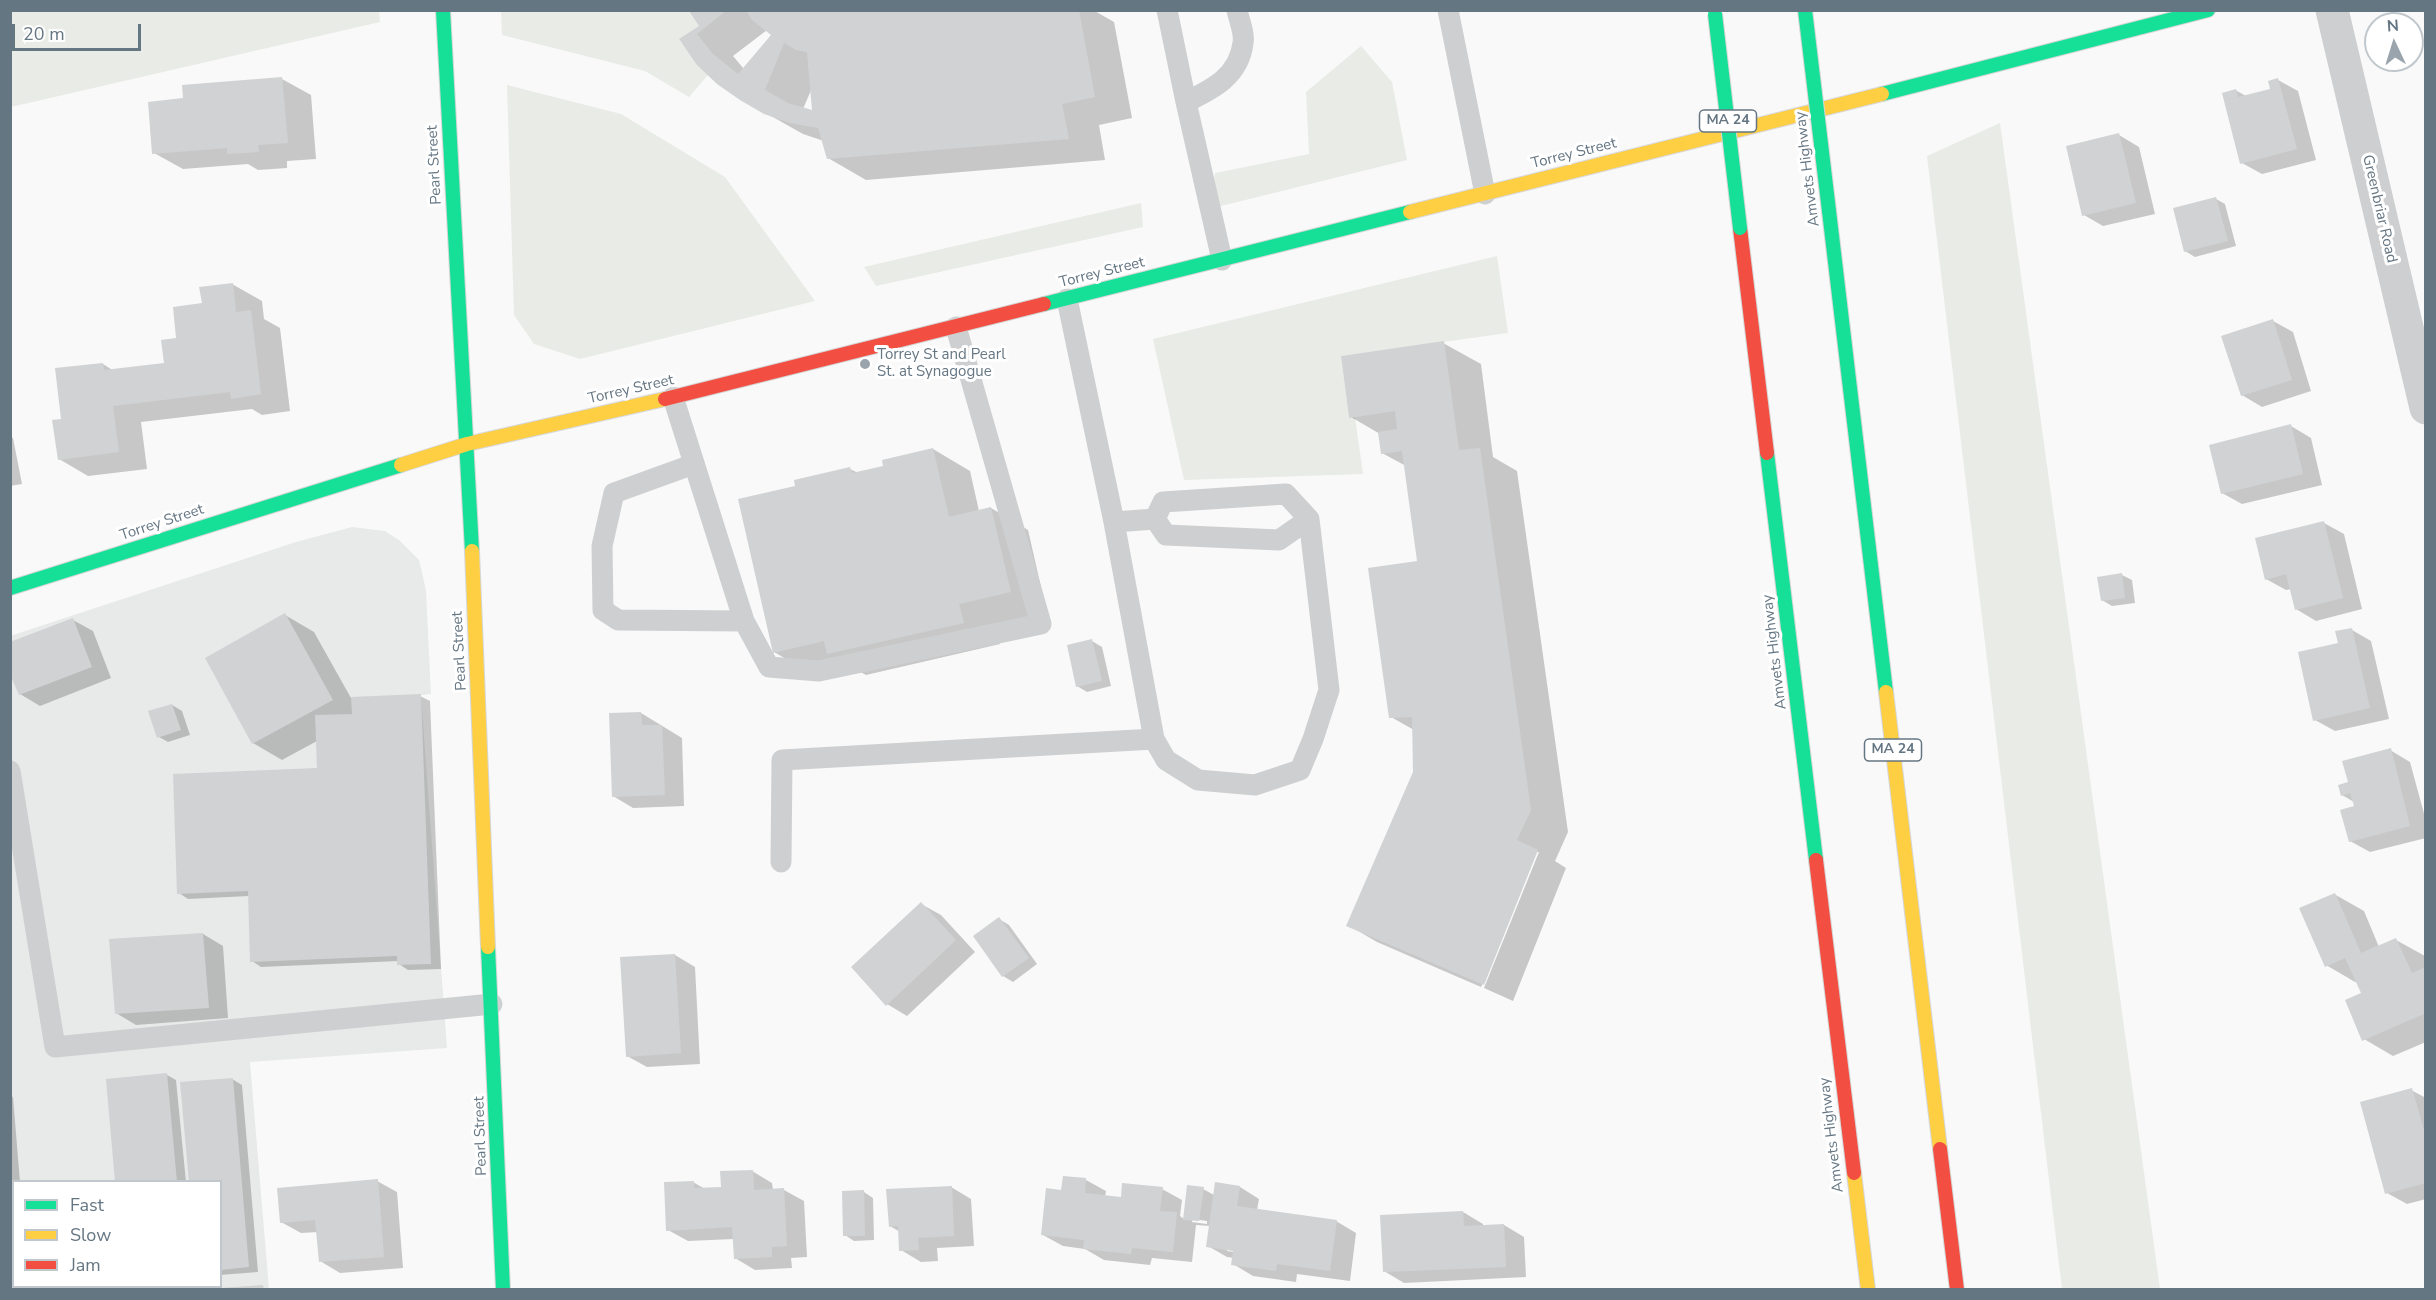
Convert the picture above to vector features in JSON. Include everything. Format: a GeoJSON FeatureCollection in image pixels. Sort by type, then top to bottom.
{"type":"FeatureCollection","features":[{"type":"Feature","properties":{"kind":"main road","name":"Pearl Street"},"geometry":{"type":"LineString","coordinates":[[443,10],[467,444],[503,1290]]}},
{"type":"Feature","properties":{"kind":"main road","name":"Amvets Highway"},"geometry":{"type":"LineString","coordinates":[[1805,10],[1957,1290]]}},
{"type":"Feature","properties":{"kind":"main road","name":"Torrey Street"},"geometry":{"type":"LineString","coordinates":[[10,588],[467,444],[673,397],[1485,194],[2146,18],[2208,10]]}},
{"type":"Feature","properties":{"kind":"main road","name":"Amvets Highway"},"geometry":{"type":"LineString","coordinates":[[1715,12],[1868,1290]]}},
{"type":"Feature","properties":{"kind":"street","name":"Greenbriar Road"},"geometry":{"type":"LineString","coordinates":[[2332,10],[2426,408]]}},
{"type":"Feature","properties":{"kind":"lane"},"geometry":{"type":"LineString","coordinates":[[1167,10],[1222,260]]}},
{"type":"Feature","properties":{"kind":"lane"},"geometry":{"type":"LineString","coordinates":[[1186,102],[1210,90],[1234,71],[1244,42],[1238,10]]}},
{"type":"Feature","properties":{"kind":"lane"},"geometry":{"type":"LineString","coordinates":[[1448,10],[1485,194]]}},
{"type":"Feature","properties":{"kind":"lane"},"geometry":{"type":"LineString","coordinates":[[1067,299],[1114,522],[1154,739],[1166,760],[1198,780],[1255,785],[1300,770],[1329,690],[1309,519],[1286,494],[1163,502],[1155,519]]}},
{"type":"Feature","properties":{"kind":"lane"},"geometry":{"type":"LineString","coordinates":[[673,397],[744,621],[769,667],[819,671],[1041,624],[956,327]]}},
{"type":"Feature","properties":{"kind":"lane"},"geometry":{"type":"LineString","coordinates":[[694,465],[614,493],[602,546],[603,610],[618,620],[744,621]]}},
{"type":"Feature","properties":{"kind":"lane"},"geometry":{"type":"LineString","coordinates":[[1114,522],[1155,519]]}},
{"type":"Feature","properties":{"kind":"lane"},"geometry":{"type":"LineString","coordinates":[[1155,519],[1166,535],[1279,540],[1309,519]]}},
{"type":"Feature","properties":{"kind":"lane"},"geometry":{"type":"LineString","coordinates":[[781,862],[782,760],[1154,739]]}},
{"type":"Feature","properties":{"kind":"lane"},"geometry":{"type":"LineString","coordinates":[[10,771],[55,1047],[492,1004]]}},
{"type":"Feature","properties":{"kind":"shaded area"},"geometry":{"type":"Polygon","coordinates":[[[379,10],[380,22],[11,107],[11,11],[379,10]]]}},
{"type":"Feature","properties":{"kind":"shaded area"},"geometry":{"type":"Polygon","coordinates":[[[501,11],[688,11],[699,26],[679,40],[708,75],[689,97],[645,71],[502,35],[501,11]]]}},
{"type":"Feature","properties":{"kind":"shaded area"},"geometry":{"type":"Polygon","coordinates":[[[1361,46],[1392,82],[1407,160],[1209,209],[1215,173],[1309,154],[1306,92],[1361,46]]]}},
{"type":"Feature","properties":{"kind":"shaded area"},"geometry":{"type":"Polygon","coordinates":[[[507,85],[621,114],[725,177],[815,301],[580,359],[534,344],[514,315],[507,85]]]}},
{"type":"Feature","properties":{"kind":"shaded area"},"geometry":{"type":"Polygon","coordinates":[[[2000,123],[2160,1289],[2062,1289],[1927,156],[2000,123]]]}},
{"type":"Feature","properties":{"kind":"shaded area"},"geometry":{"type":"Polygon","coordinates":[[[1141,203],[1143,227],[876,286],[864,267],[1141,203]]]}},
{"type":"Feature","properties":{"kind":"shaded area"},"geometry":{"type":"Polygon","coordinates":[[[1497,256],[1508,333],[1341,356],[1349,418],[1355,417],[1363,474],[1184,480],[1153,339],[1497,256]]]}},
{"type":"Feature","properties":{"kind":"shaded area"},"geometry":{"type":"Polygon","coordinates":[[[352,527],[385,531],[399,540],[419,560],[426,591],[431,694],[421,695],[447,1048],[250,1062],[269,1289],[11,1289],[10,636],[296,542],[352,527]]]}},
{"type":"Feature","properties":{"kind":"building"},"geometry":{"type":"Polygon","coordinates":[[[688,10],[727,10],[697,34],[713,54],[738,74],[771,35],[752,20],[746,10],[1079,10],[1095,97],[1062,104],[1069,139],[827,159],[818,128],[790,123],[764,114],[717,84],[697,65],[679,39],[699,26],[688,10]],[[784,43],[765,90],[788,103],[812,110],[807,52],[796,50],[784,43]]]}},
{"type":"Feature","properties":{"kind":"building"},"geometry":{"type":"Polygon","coordinates":[[[282,77],[288,143],[258,145],[259,152],[227,154],[227,148],[152,154],[148,102],[183,98],[182,85],[282,77]]]}},
{"type":"Feature","properties":{"kind":"building"},"geometry":{"type":"Polygon","coordinates":[[[2278,78],[2297,149],[2240,164],[2222,93],[2236,89],[2238,97],[2270,89],[2268,81],[2278,78]]]}},
{"type":"Feature","properties":{"kind":"building"},"geometry":{"type":"Polygon","coordinates":[[[2119,133],[2136,203],[2082,216],[2066,146],[2119,133]]]}},
{"type":"Feature","properties":{"kind":"building"},"geometry":{"type":"Polygon","coordinates":[[[2216,197],[2228,241],[2184,252],[2173,208],[2216,197]]]}},
{"type":"Feature","properties":{"kind":"building"},"geometry":{"type":"Polygon","coordinates":[[[233,283],[236,312],[251,310],[261,394],[231,399],[230,392],[113,406],[119,452],[58,460],[52,420],[61,419],[55,368],[103,363],[104,370],[164,363],[161,340],[176,338],[173,307],[202,303],[199,287],[233,283]]]}},
{"type":"Feature","properties":{"kind":"building"},"geometry":{"type":"Polygon","coordinates":[[[2273,319],[2292,380],[2241,396],[2221,336],[2273,319]]]}},
{"type":"Feature","properties":{"kind":"building"},"geometry":{"type":"Polygon","coordinates":[[[1444,341],[1459,450],[1480,448],[1531,810],[1517,840],[1538,850],[1484,985],[1346,926],[1413,772],[1412,717],[1389,718],[1368,568],[1417,561],[1402,451],[1381,454],[1378,432],[1397,429],[1395,411],[1349,418],[1341,356],[1444,341]]]}},
{"type":"Feature","properties":{"kind":"building"},"geometry":{"type":"Polygon","coordinates":[[[2291,424],[2303,474],[2221,494],[2209,445],[2291,424]]]}},
{"type":"Feature","properties":{"kind":"building"},"geometry":{"type":"Polygon","coordinates":[[[933,448],[949,517],[991,507],[1011,592],[959,604],[964,623],[827,654],[824,641],[773,653],[738,499],[795,486],[794,480],[850,467],[852,473],[883,466],[882,460],[933,448]]]}},
{"type":"Feature","properties":{"kind":"building"},"geometry":{"type":"Polygon","coordinates":[[[2324,521],[2343,598],[2295,610],[2286,574],[2265,580],[2255,538],[2324,521]]]}},
{"type":"Feature","properties":{"kind":"building"},"geometry":{"type":"Polygon","coordinates":[[[2122,573],[2125,598],[2101,601],[2097,577],[2122,573]]]}},
{"type":"Feature","properties":{"kind":"building"},"geometry":{"type":"Polygon","coordinates":[[[285,613],[333,700],[252,744],[205,658],[285,613]]]}},
{"type":"Feature","properties":{"kind":"building"},"geometry":{"type":"Polygon","coordinates":[[[73,618],[92,667],[19,695],[10,674],[10,642],[73,618]]]}},
{"type":"Feature","properties":{"kind":"building"},"geometry":{"type":"Polygon","coordinates":[[[2352,628],[2370,708],[2313,721],[2298,652],[2338,643],[2335,631],[2352,628]]]}},
{"type":"Feature","properties":{"kind":"building"},"geometry":{"type":"Polygon","coordinates":[[[1092,639],[1102,681],[1076,687],[1067,645],[1092,639]]]}},
{"type":"Feature","properties":{"kind":"building"},"geometry":{"type":"Polygon","coordinates":[[[421,694],[431,964],[397,965],[397,956],[250,962],[248,891],[177,894],[173,774],[317,768],[315,715],[352,714],[351,697],[421,694]]]}},
{"type":"Feature","properties":{"kind":"building"},"geometry":{"type":"Polygon","coordinates":[[[172,704],[181,730],[157,738],[148,711],[172,704]]]}},
{"type":"Feature","properties":{"kind":"building"},"geometry":{"type":"Polygon","coordinates":[[[641,712],[642,725],[662,725],[665,795],[612,797],[609,713],[641,712]]]}},
{"type":"Feature","properties":{"kind":"building"},"geometry":{"type":"Polygon","coordinates":[[[2391,748],[2410,826],[2349,842],[2340,810],[2354,806],[2350,793],[2341,796],[2338,785],[2348,782],[2342,761],[2391,748]]]}},
{"type":"Feature","properties":{"kind":"building"},"geometry":{"type":"Polygon","coordinates":[[[2335,893],[2361,953],[2396,938],[2412,973],[2426,967],[2426,1013],[2362,1041],[2345,1000],[2361,993],[2345,958],[2325,967],[2299,908],[2335,893]]]}},
{"type":"Feature","properties":{"kind":"building"},"geometry":{"type":"Polygon","coordinates":[[[921,902],[956,940],[886,1006],[851,967],[921,902]]]}},
{"type":"Feature","properties":{"kind":"building"},"geometry":{"type":"Polygon","coordinates":[[[999,917],[1029,958],[1002,977],[973,936],[999,917]]]}},
{"type":"Feature","properties":{"kind":"building"},"geometry":{"type":"Polygon","coordinates":[[[203,933],[209,1008],[115,1014],[109,939],[203,933]]]}},
{"type":"Feature","properties":{"kind":"building"},"geometry":{"type":"Polygon","coordinates":[[[675,954],[681,1053],[626,1057],[620,957],[675,954]]]}},
{"type":"Feature","properties":{"kind":"building"},"geometry":{"type":"Polygon","coordinates":[[[167,1073],[177,1180],[115,1180],[106,1079],[167,1073]]]}},
{"type":"Feature","properties":{"kind":"building"},"geometry":{"type":"Polygon","coordinates":[[[233,1078],[249,1267],[222,1270],[222,1180],[189,1180],[180,1082],[233,1078]]]}},
{"type":"Feature","properties":{"kind":"building"},"geometry":{"type":"Polygon","coordinates":[[[2412,1088],[2424,1130],[2426,1130],[2426,1183],[2385,1194],[2360,1102],[2412,1088]]]}},
{"type":"Feature","properties":{"kind":"building"},"geometry":{"type":"Polygon","coordinates":[[[753,1170],[754,1190],[784,1188],[787,1246],[772,1247],[772,1257],[734,1259],[732,1227],[666,1231],[664,1182],[694,1181],[694,1188],[721,1187],[720,1171],[753,1170]]]}},
{"type":"Feature","properties":{"kind":"building"},"geometry":{"type":"Polygon","coordinates":[[[1063,1176],[1086,1178],[1085,1193],[1121,1197],[1122,1183],[1163,1187],[1160,1211],[1177,1212],[1173,1252],[1132,1248],[1131,1254],[1083,1249],[1084,1240],[1041,1235],[1046,1188],[1061,1190],[1063,1176]]]}},
{"type":"Feature","properties":{"kind":"building"},"geometry":{"type":"Polygon","coordinates":[[[378,1179],[384,1257],[319,1262],[315,1220],[280,1223],[277,1188],[378,1179]]]}},
{"type":"Feature","properties":{"kind":"building"},"geometry":{"type":"Polygon","coordinates":[[[1215,1182],[1240,1186],[1237,1206],[1337,1220],[1330,1271],[1277,1264],[1276,1271],[1231,1265],[1233,1251],[1206,1247],[1215,1182]]]}},
{"type":"Feature","properties":{"kind":"building"},"geometry":{"type":"Polygon","coordinates":[[[1187,1185],[1204,1187],[1199,1221],[1183,1220],[1187,1185]]]}},
{"type":"Feature","properties":{"kind":"building"},"geometry":{"type":"Polygon","coordinates":[[[952,1186],[954,1236],[918,1238],[919,1250],[899,1251],[898,1226],[889,1227],[886,1189],[952,1186]]]}},
{"type":"Feature","properties":{"kind":"building"},"geometry":{"type":"Polygon","coordinates":[[[12,1187],[12,1288],[21,1288],[21,1290],[10,1290],[12,1187]]]}},
{"type":"Feature","properties":{"kind":"building"},"geometry":{"type":"Polygon","coordinates":[[[864,1190],[865,1236],[843,1236],[842,1191],[864,1190]]]}},
{"type":"Feature","properties":{"kind":"building"},"geometry":{"type":"Polygon","coordinates":[[[1463,1211],[1464,1226],[1504,1224],[1506,1267],[1383,1272],[1380,1215],[1463,1211]]]}},
{"type":"Feature","properties":{"kind":"building"},"geometry":{"type":"Polygon","coordinates":[[[263,1285],[264,1290],[220,1290],[222,1288],[263,1285]]]}},
{"type":"Feature","properties":{"kind":"traffic: fast"},"geometry":{"type":"LineString","coordinates":[[443,10],[472,551]]}},
{"type":"Feature","properties":{"kind":"traffic: fast"},"geometry":{"type":"LineString","coordinates":[[1805,10],[1829,211]]}},
{"type":"Feature","properties":{"kind":"traffic: fast"},"geometry":{"type":"LineString","coordinates":[[1882,94],[2208,10]]}},
{"type":"Feature","properties":{"kind":"traffic: fast"},"geometry":{"type":"LineString","coordinates":[[1715,14],[1740,228]]}},
{"type":"Feature","properties":{"kind":"traffic: fast"},"geometry":{"type":"LineString","coordinates":[[1829,211],[1886,692]]}},
{"type":"Feature","properties":{"kind":"traffic: fast"},"geometry":{"type":"LineString","coordinates":[[1044,304],[1410,212]]}},
{"type":"Feature","properties":{"kind":"traffic: fast"},"geometry":{"type":"LineString","coordinates":[[1767,453],[1816,860]]}},
{"type":"Feature","properties":{"kind":"traffic: fast"},"geometry":{"type":"LineString","coordinates":[[10,588],[401,465]]}},
{"type":"Feature","properties":{"kind":"traffic: fast"},"geometry":{"type":"LineString","coordinates":[[488,947],[503,1290]]}},
{"type":"Feature","properties":{"kind":"traffic: slow"},"geometry":{"type":"LineString","coordinates":[[1410,212],[1882,94]]}},
{"type":"Feature","properties":{"kind":"traffic: slow"},"geometry":{"type":"LineString","coordinates":[[401,465],[467,444],[665,399]]}},
{"type":"Feature","properties":{"kind":"traffic: slow"},"geometry":{"type":"LineString","coordinates":[[472,551],[488,947]]}},
{"type":"Feature","properties":{"kind":"traffic: slow"},"geometry":{"type":"LineString","coordinates":[[1886,692],[1940,1149]]}},
{"type":"Feature","properties":{"kind":"traffic: slow"},"geometry":{"type":"LineString","coordinates":[[1854,1173],[1868,1290]]}},
{"type":"Feature","properties":{"kind":"traffic: jam"},"geometry":{"type":"LineString","coordinates":[[1740,228],[1767,453]]}},
{"type":"Feature","properties":{"kind":"traffic: jam"},"geometry":{"type":"LineString","coordinates":[[665,399],[1044,304]]}},
{"type":"Feature","properties":{"kind":"traffic: jam"},"geometry":{"type":"LineString","coordinates":[[1816,860],[1854,1173]]}},
{"type":"Feature","properties":{"kind":"traffic: jam"},"geometry":{"type":"LineString","coordinates":[[1940,1149],[1957,1290]]}},
{"type":"Feature","properties":{"kind":"place","name":"Torrey St and Pearl St. at Synagogue"},"geometry":{"type":"Point","coordinates":[865,364]}}]}
